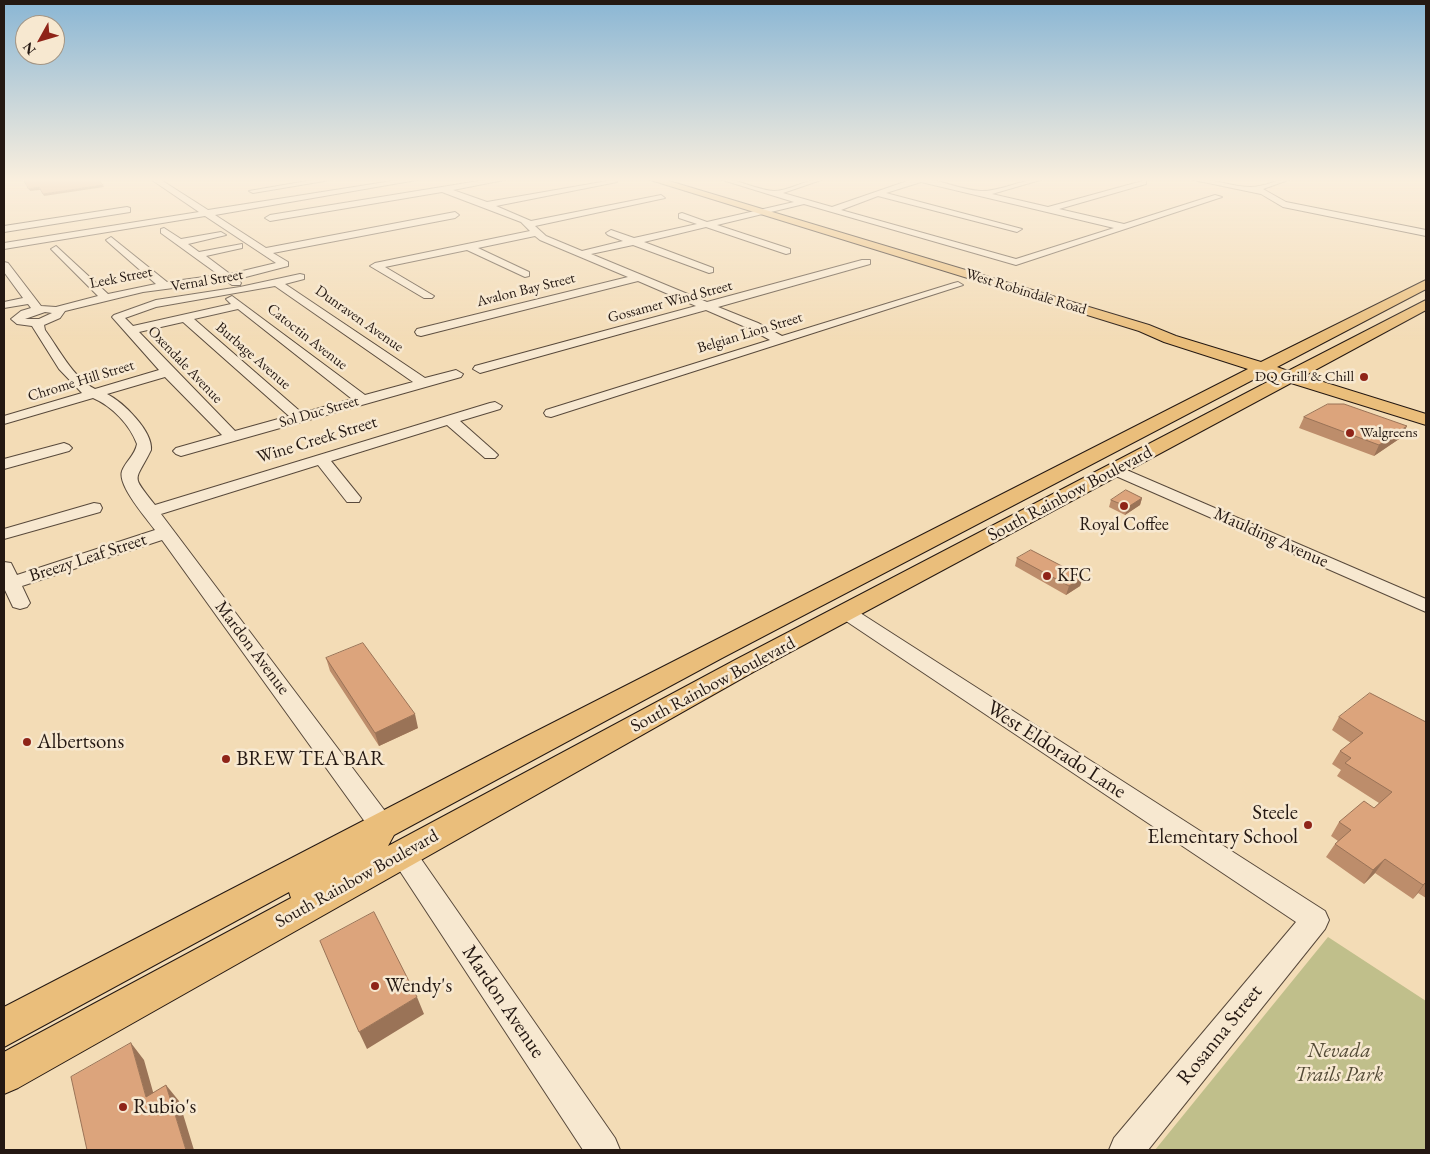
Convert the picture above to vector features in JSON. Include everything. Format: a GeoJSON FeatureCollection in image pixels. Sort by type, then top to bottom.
{"type":"FeatureCollection","features":[{"type":"Feature","properties":{"kind":"main road","name":"West Robindale Road"},"geometry":{"type":"LineString","coordinates":[[829,232],[1144,328],[1170,339],[1268,365]]}},
{"type":"Feature","properties":{"kind":"main road","name":"South Rainbow Boulevard"},"geometry":{"type":"LineString","coordinates":[[4,1028],[241,900],[553,738],[797,608],[1426,284]]}},
{"type":"Feature","properties":{"kind":"main road"},"geometry":{"type":"LineString","coordinates":[[1398,320],[1398,310],[1418,296],[1411,292]]}},
{"type":"Feature","properties":{"kind":"main road","name":"South Rainbow Boulevard"},"geometry":{"type":"LineString","coordinates":[[4,1074],[746,665],[1057,502],[1426,304]]}},
{"type":"Feature","properties":{"kind":"main road","name":"West Robindale Road"},"geometry":{"type":"LineString","coordinates":[[1144,328],[1176,334],[1295,374],[1426,412]]}},
{"type":"Feature","properties":{"kind":"main road"},"geometry":{"type":"LineString","coordinates":[[1170,339],[1225,362],[1238,372],[1242,379]]}},
{"type":"Feature","properties":{"kind":"main road"},"geometry":{"type":"LineString","coordinates":[[1234,352],[1261,353],[1304,347]]}},
{"type":"Feature","properties":{"kind":"main road"},"geometry":{"type":"LineString","coordinates":[[1322,360],[1325,368],[1331,373],[1387,400]]}},
{"type":"Feature","properties":{"kind":"main road","name":"West Robindale Road"},"geometry":{"type":"LineString","coordinates":[[1295,374],[1340,392],[1426,420]]}},
{"type":"Feature","properties":{"kind":"main road"},"geometry":{"type":"LineString","coordinates":[[1226,410],[1301,390],[1315,389],[1340,392]]}},
{"type":"Feature","properties":{"kind":"main road"},"geometry":{"type":"LineString","coordinates":[[1115,470],[1112,461],[1138,445],[1143,429]]}},
{"type":"Feature","properties":{"kind":"main road"},"geometry":{"type":"LineString","coordinates":[[1057,502],[1057,492],[1064,485],[1088,471],[1089,465],[1085,458]]}},
{"type":"Feature","properties":{"kind":"main road"},"geometry":{"type":"LineString","coordinates":[[847,613],[850,598],[880,580],[890,560]]}},
{"type":"Feature","properties":{"kind":"main road"},"geometry":{"type":"LineString","coordinates":[[746,665],[770,641],[804,620],[805,613],[797,608]]}},
{"type":"Feature","properties":{"kind":"main road"},"geometry":{"type":"LineString","coordinates":[[403,854],[426,824],[485,790],[553,738]]}},
{"type":"Feature","properties":{"kind":"main road"},"geometry":{"type":"LineString","coordinates":[[200,965],[268,913],[355,860],[374,842],[382,826]]}},
{"type":"Feature","properties":{"kind":"street"},"geometry":{"type":"LineString","coordinates":[[4,246],[91,232]]}},
{"type":"Feature","properties":{"kind":"street"},"geometry":{"type":"LineString","coordinates":[[147,234],[159,232]]}},
{"type":"Feature","properties":{"kind":"street"},"geometry":{"type":"LineString","coordinates":[[165,232],[182,242],[245,290]]}},
{"type":"Feature","properties":{"kind":"street"},"geometry":{"type":"LineString","coordinates":[[237,232],[266,251],[366,232]]}},
{"type":"Feature","properties":{"kind":"street"},"geometry":{"type":"LineString","coordinates":[[428,296],[374,266],[466,246],[519,232]]}},
{"type":"Feature","properties":{"kind":"street"},"geometry":{"type":"LineString","coordinates":[[537,232],[543,238],[709,307],[781,341]]}},
{"type":"Feature","properties":{"kind":"street"},"geometry":{"type":"LineString","coordinates":[[580,254],[679,232]]}},
{"type":"Feature","properties":{"kind":"street"},"geometry":{"type":"LineString","coordinates":[[729,232],[786,251]]}},
{"type":"Feature","properties":{"kind":"street"},"geometry":{"type":"LineString","coordinates":[[909,232],[1016,262],[1112,232]]}},
{"type":"Feature","properties":{"kind":"street"},"geometry":{"type":"LineString","coordinates":[[611,233],[709,270]]}},
{"type":"Feature","properties":{"kind":"street"},"geometry":{"type":"LineString","coordinates":[[182,242],[221,235]]}},
{"type":"Feature","properties":{"kind":"street"},"geometry":{"type":"LineString","coordinates":[[111,240],[165,286]]}},
{"type":"Feature","properties":{"kind":"street"},"geometry":{"type":"LineString","coordinates":[[198,255],[239,246]]}},
{"type":"Feature","properties":{"kind":"street"},"geometry":{"type":"LineString","coordinates":[[466,246],[525,274]]}},
{"type":"Feature","properties":{"kind":"street"},"geometry":{"type":"LineString","coordinates":[[56,249],[105,297]]}},
{"type":"Feature","properties":{"kind":"street","name":"Leek Street"},"geometry":{"type":"LineString","coordinates":[[36,311],[55,317],[60,312],[56,310],[105,297],[165,286],[230,278],[284,263],[266,251]]}},
{"type":"Feature","properties":{"kind":"street","name":"Gossamer Wind Street"},"geometry":{"type":"LineString","coordinates":[[480,369],[866,262]]}},
{"type":"Feature","properties":{"kind":"street"},"geometry":{"type":"LineString","coordinates":[[216,268],[232,264]]}},
{"type":"Feature","properties":{"kind":"street"},"geometry":{"type":"LineString","coordinates":[[4,265],[36,311],[39,330],[82,388],[111,402],[142,438],[144,448],[141,456],[130,468]]}},
{"type":"Feature","properties":{"kind":"street","name":"Vernal Street"},"geometry":{"type":"LineString","coordinates":[[120,316],[178,301],[245,290],[300,277]]}},
{"type":"Feature","properties":{"kind":"street","name":"Avalon Bay Street"},"geometry":{"type":"LineString","coordinates":[[421,332],[638,278]]}},
{"type":"Feature","properties":{"kind":"street","name":"Dunraven Avenue"},"geometry":{"type":"LineString","coordinates":[[276,282],[423,383]]}},
{"type":"Feature","properties":{"kind":"street","name":"Belgian Lion Street"},"geometry":{"type":"LineString","coordinates":[[551,413],[958,285]]}},
{"type":"Feature","properties":{"kind":"street"},"geometry":{"type":"LineString","coordinates":[[4,288],[20,286]]}},
{"type":"Feature","properties":{"kind":"street"},"geometry":{"type":"LineString","coordinates":[[129,331],[185,318],[236,302]]}},
{"type":"Feature","properties":{"kind":"street","name":"Catoctin Avenue"},"geometry":{"type":"LineString","coordinates":[[236,302],[363,400]]}},
{"type":"Feature","properties":{"kind":"street"},"geometry":{"type":"LineString","coordinates":[[4,306],[36,311]]}},
{"type":"Feature","properties":{"kind":"street"},"geometry":{"type":"LineString","coordinates":[[12,323],[21,315],[36,311]]}},
{"type":"Feature","properties":{"kind":"street","name":"Oxendale Avenue"},"geometry":{"type":"LineString","coordinates":[[120,316],[118,320],[232,437]]}},
{"type":"Feature","properties":{"kind":"street","name":"Burbage Avenue"},"geometry":{"type":"LineString","coordinates":[[185,318],[299,418]]}},
{"type":"Feature","properties":{"kind":"street","name":"Chrome Hill Street"},"geometry":{"type":"LineString","coordinates":[[8,419],[168,372]]}},
{"type":"Feature","properties":{"kind":"street","name":"Sol Duc Street"},"geometry":{"type":"LineString","coordinates":[[181,451],[456,374]]}},
{"type":"Feature","properties":{"kind":"street"},"geometry":{"type":"LineString","coordinates":[[4,405],[8,419]]}},
{"type":"Feature","properties":{"kind":"street","name":"Wine Creek Street"},"geometry":{"type":"LineString","coordinates":[[150,512],[495,406]]}},
{"type":"Feature","properties":{"kind":"street"},"geometry":{"type":"LineString","coordinates":[[450,420],[490,456]]}},
{"type":"Feature","properties":{"kind":"street"},"geometry":{"type":"LineString","coordinates":[[4,464],[64,448]]}},
{"type":"Feature","properties":{"kind":"street"},"geometry":{"type":"LineString","coordinates":[[322,460],[354,498]]}},
{"type":"Feature","properties":{"kind":"street","name":"Mardon Avenue"},"geometry":{"type":"LineString","coordinates":[[130,468],[128,478],[150,512],[382,826]]}},
{"type":"Feature","properties":{"kind":"street","name":"Maulding Avenue"},"geometry":{"type":"LineString","coordinates":[[1115,470],[1426,606]]}},
{"type":"Feature","properties":{"kind":"street"},"geometry":{"type":"LineString","coordinates":[[4,534],[94,508]]}},
{"type":"Feature","properties":{"kind":"street","name":"Breezy Leaf Street"},"geometry":{"type":"LineString","coordinates":[[7,575],[165,533]]}},
{"type":"Feature","properties":{"kind":"street"},"geometry":{"type":"LineString","coordinates":[[7,575],[20,603]]}},
{"type":"Feature","properties":{"kind":"street","name":"West Eldorado Lane"},"geometry":{"type":"LineString","coordinates":[[847,613],[1315,920]]}},
{"type":"Feature","properties":{"kind":"street","name":"Mardon Avenue"},"geometry":{"type":"LineString","coordinates":[[403,854],[603,1150]]}},
{"type":"Feature","properties":{"kind":"street","name":"Rosanna Street"},"geometry":{"type":"LineString","coordinates":[[1126,1150],[1315,920]]}},
{"type":"Feature","properties":{"kind":"green space","name":"Nevada Trails Park"},"geometry":{"type":"Polygon","coordinates":[[[1328,937],[1426,1001],[1426,1150],[1155,1150],[1328,937]]]}},
{"type":"Feature","properties":{"kind":"building"},"geometry":{"type":"Polygon","coordinates":[[[1328,404],[1344,404],[1407,426],[1379,445],[1304,417],[1328,404]]]}},
{"type":"Feature","properties":{"kind":"building"},"geometry":{"type":"Polygon","coordinates":[[[1126,490],[1142,498],[1128,507],[1111,500],[1126,490]]]}},
{"type":"Feature","properties":{"kind":"building"},"geometry":{"type":"Polygon","coordinates":[[[1031,550],[1083,577],[1069,586],[1017,558],[1031,550]]]}},
{"type":"Feature","properties":{"kind":"building"},"geometry":{"type":"Polygon","coordinates":[[[363,643],[415,714],[375,733],[326,658],[363,643]]]}},
{"type":"Feature","properties":{"kind":"building","name":"Steele Elementary School"},"geometry":{"type":"Polygon","coordinates":[[[1370,693],[1426,722],[1426,882],[1423,885],[1385,859],[1373,870],[1335,844],[1351,830],[1339,822],[1364,801],[1374,808],[1392,792],[1345,763],[1351,758],[1340,751],[1363,733],[1339,717],[1370,693]]]}},
{"type":"Feature","properties":{"kind":"building","name":"Wendy's"},"geometry":{"type":"Polygon","coordinates":[[[374,912],[417,997],[359,1032],[320,941],[374,912]]]}},
{"type":"Feature","properties":{"kind":"building","name":"Rubio's"},"geometry":{"type":"Polygon","coordinates":[[[131,1043],[146,1097],[166,1085],[186,1150],[87,1150],[71,1077],[131,1043]]]}},
{"type":"Feature","properties":{"kind":"place","name":"DQ Grill & Chill"},"geometry":{"type":"Point","coordinates":[1364,377]}},
{"type":"Feature","properties":{"kind":"place","name":"Walgreens"},"geometry":{"type":"Point","coordinates":[1350,433]}},
{"type":"Feature","properties":{"kind":"place","name":"Royal Coffee"},"geometry":{"type":"Point","coordinates":[1124,506]}},
{"type":"Feature","properties":{"kind":"place","name":"KFC"},"geometry":{"type":"Point","coordinates":[1047,576]}},
{"type":"Feature","properties":{"kind":"place","name":"Albertsons"},"geometry":{"type":"Point","coordinates":[27,742]}},
{"type":"Feature","properties":{"kind":"place","name":"BREW TEA BAR"},"geometry":{"type":"Point","coordinates":[226,759]}},
{"type":"Feature","properties":{"kind":"place","name":"Steele Elementary School"},"geometry":{"type":"Point","coordinates":[1308,825]}},
{"type":"Feature","properties":{"kind":"place","name":"Wendy's"},"geometry":{"type":"Point","coordinates":[375,986]}},
{"type":"Feature","properties":{"kind":"place","name":"Rubio's"},"geometry":{"type":"Point","coordinates":[123,1107]}}]}
